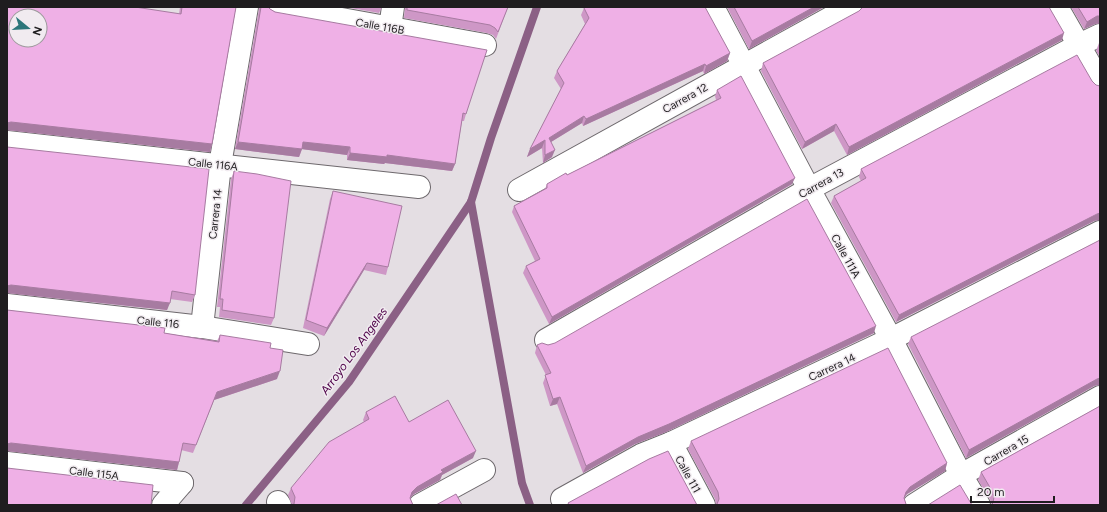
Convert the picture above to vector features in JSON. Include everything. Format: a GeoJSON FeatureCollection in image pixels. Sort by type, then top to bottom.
{"type":"FeatureCollection","features":[{"type":"Feature","properties":{"kind":"street","name":"Carrera 14"},"geometry":{"type":"LineString","coordinates":[[202,327],[220,165],[247,7]]}},
{"type":"Feature","properties":{"kind":"street","name":"Calle 116B"},"geometry":{"type":"LineString","coordinates":[[275,7],[392,17],[486,45]]}},
{"type":"Feature","properties":{"kind":"street","name":"Calle 111A"},"geometry":{"type":"LineString","coordinates":[[713,7],[809,189],[891,339],[961,475],[980,505]]}},
{"type":"Feature","properties":{"kind":"street","name":"Carrera 12"},"geometry":{"type":"LineString","coordinates":[[519,190],[850,7]]}},
{"type":"Feature","properties":{"kind":"street"},"geometry":{"type":"LineString","coordinates":[[1057,7],[1100,82]]}},
{"type":"Feature","properties":{"kind":"street","name":"Carrera 13"},"geometry":{"type":"LineString","coordinates":[[546,340],[809,189],[1100,35]]}},
{"type":"Feature","properties":{"kind":"street","name":"Calle 116A"},"geometry":{"type":"LineString","coordinates":[[7,142],[419,187]]}},
{"type":"Feature","properties":{"kind":"street","name":"Carrera 14"},"geometry":{"type":"LineString","coordinates":[[562,498],[640,455],[671,443],[891,339],[1100,232]]}},
{"type":"Feature","properties":{"kind":"street","name":"Calle 116"},"geometry":{"type":"LineString","coordinates":[[7,305],[202,327],[308,344]]}},
{"type":"Feature","properties":{"kind":"street","name":"Carrera 15"},"geometry":{"type":"LineString","coordinates":[[914,505],[961,475],[1100,397]]}},
{"type":"Feature","properties":{"kind":"street","name":"Calle 111"},"geometry":{"type":"LineString","coordinates":[[671,443],[704,505]]}},
{"type":"Feature","properties":{"kind":"street","name":"Calle 115A"},"geometry":{"type":"LineString","coordinates":[[7,463],[182,483],[163,505]]}},
{"type":"Feature","properties":{"kind":"street"},"geometry":{"type":"LineString","coordinates":[[420,505],[484,470]]}},
{"type":"Feature","properties":{"kind":"building"},"geometry":{"type":"Polygon","coordinates":[[[7,7],[135,7],[181,14],[182,7],[236,7],[212,144],[11,122],[7,123],[7,7]]]}},
{"type":"Feature","properties":{"kind":"building"},"geometry":{"type":"Polygon","coordinates":[[[261,7],[268,7],[275,12],[487,50],[466,114],[463,113],[455,164],[387,155],[387,157],[350,153],[350,147],[303,142],[302,149],[238,142],[261,7]]]}},
{"type":"Feature","properties":{"kind":"building"},"geometry":{"type":"Polygon","coordinates":[[[407,7],[508,7],[498,32],[490,25],[407,10],[407,7]]]}},
{"type":"Feature","properties":{"kind":"building"},"geometry":{"type":"Polygon","coordinates":[[[705,7],[730,53],[706,66],[705,64],[586,119],[584,116],[549,138],[555,150],[545,155],[545,140],[530,149],[564,83],[557,71],[589,18],[584,8],[705,7]]]}},
{"type":"Feature","properties":{"kind":"building"},"geometry":{"type":"Polygon","coordinates":[[[734,7],[814,7],[752,41],[734,7]]]}},
{"type":"Feature","properties":{"kind":"building"},"geometry":{"type":"Polygon","coordinates":[[[863,7],[1049,7],[1064,33],[849,147],[836,124],[805,142],[763,63],[859,11],[863,7]]]}},
{"type":"Feature","properties":{"kind":"building"},"geometry":{"type":"Polygon","coordinates":[[[1078,7],[1100,7],[1100,16],[1097,16],[1087,22],[1078,7]]]}},
{"type":"Feature","properties":{"kind":"building"},"geometry":{"type":"Polygon","coordinates":[[[1077,55],[1092,81],[1096,85],[1100,86],[1100,213],[899,315],[834,196],[866,178],[861,169],[1077,55]]]}},
{"type":"Feature","properties":{"kind":"building"},"geometry":{"type":"Polygon","coordinates":[[[741,76],[795,178],[552,317],[526,266],[540,259],[514,206],[547,188],[547,184],[566,173],[567,175],[721,98],[717,90],[741,76]]]}},
{"type":"Feature","properties":{"kind":"building"},"geometry":{"type":"Polygon","coordinates":[[[7,147],[209,169],[195,295],[172,291],[170,303],[11,285],[7,286],[7,147]]]}},
{"type":"Feature","properties":{"kind":"building"},"geometry":{"type":"Polygon","coordinates":[[[234,171],[291,181],[274,318],[222,310],[223,299],[220,299],[234,171]]]}},
{"type":"Feature","properties":{"kind":"building"},"geometry":{"type":"Polygon","coordinates":[[[333,191],[402,206],[388,267],[367,263],[327,328],[306,320],[333,191]]]}},
{"type":"Feature","properties":{"kind":"building"},"geometry":{"type":"Polygon","coordinates":[[[807,199],[876,326],[669,424],[638,437],[586,466],[560,397],[553,399],[545,375],[551,373],[537,345],[542,343],[548,345],[555,343],[807,199]]]}},
{"type":"Feature","properties":{"kind":"building"},"geometry":{"type":"Polygon","coordinates":[[[1100,240],[1100,378],[969,450],[911,337],[1100,240]]]}},
{"type":"Feature","properties":{"kind":"building"},"geometry":{"type":"Polygon","coordinates":[[[7,310],[165,328],[164,333],[219,342],[220,335],[271,343],[270,348],[283,350],[280,371],[217,392],[196,445],[183,443],[179,462],[11,443],[7,444],[7,310]]]}},
{"type":"Feature","properties":{"kind":"building"},"geometry":{"type":"Polygon","coordinates":[[[888,348],[947,463],[910,487],[904,498],[907,505],[716,505],[719,499],[718,492],[691,441],[888,348]]]}},
{"type":"Feature","properties":{"kind":"building"},"geometry":{"type":"Polygon","coordinates":[[[395,396],[409,422],[448,400],[476,451],[441,470],[443,472],[417,487],[412,492],[410,498],[413,505],[292,505],[294,504],[295,497],[291,488],[329,442],[369,419],[366,412],[395,396]]]}},
{"type":"Feature","properties":{"kind":"building"},"geometry":{"type":"Polygon","coordinates":[[[1100,406],[1100,505],[991,505],[994,497],[981,472],[1100,406]]]}},
{"type":"Feature","properties":{"kind":"building"},"geometry":{"type":"Polygon","coordinates":[[[668,451],[697,505],[569,505],[568,503],[649,459],[668,451]]]}},
{"type":"Feature","properties":{"kind":"building"},"geometry":{"type":"Polygon","coordinates":[[[7,468],[153,485],[151,505],[7,505],[7,468]]]}},
{"type":"Feature","properties":{"kind":"building"},"geometry":{"type":"Polygon","coordinates":[[[960,485],[972,505],[928,505],[960,485]]]}},
{"type":"Feature","properties":{"kind":"building"},"geometry":{"type":"Polygon","coordinates":[[[456,494],[462,505],[436,505],[456,494]]]}},
{"type":"Feature","properties":{"kind":"waterway","name":"Arroyo Los Angeles"},"geometry":{"type":"LineString","coordinates":[[246,505],[349,382],[471,202],[491,138],[537,7]]}},
{"type":"Feature","properties":{"kind":"waterway","name":"Arroyo Los Angeles"},"geometry":{"type":"LineString","coordinates":[[471,202],[522,483],[530,505]]}}]}
